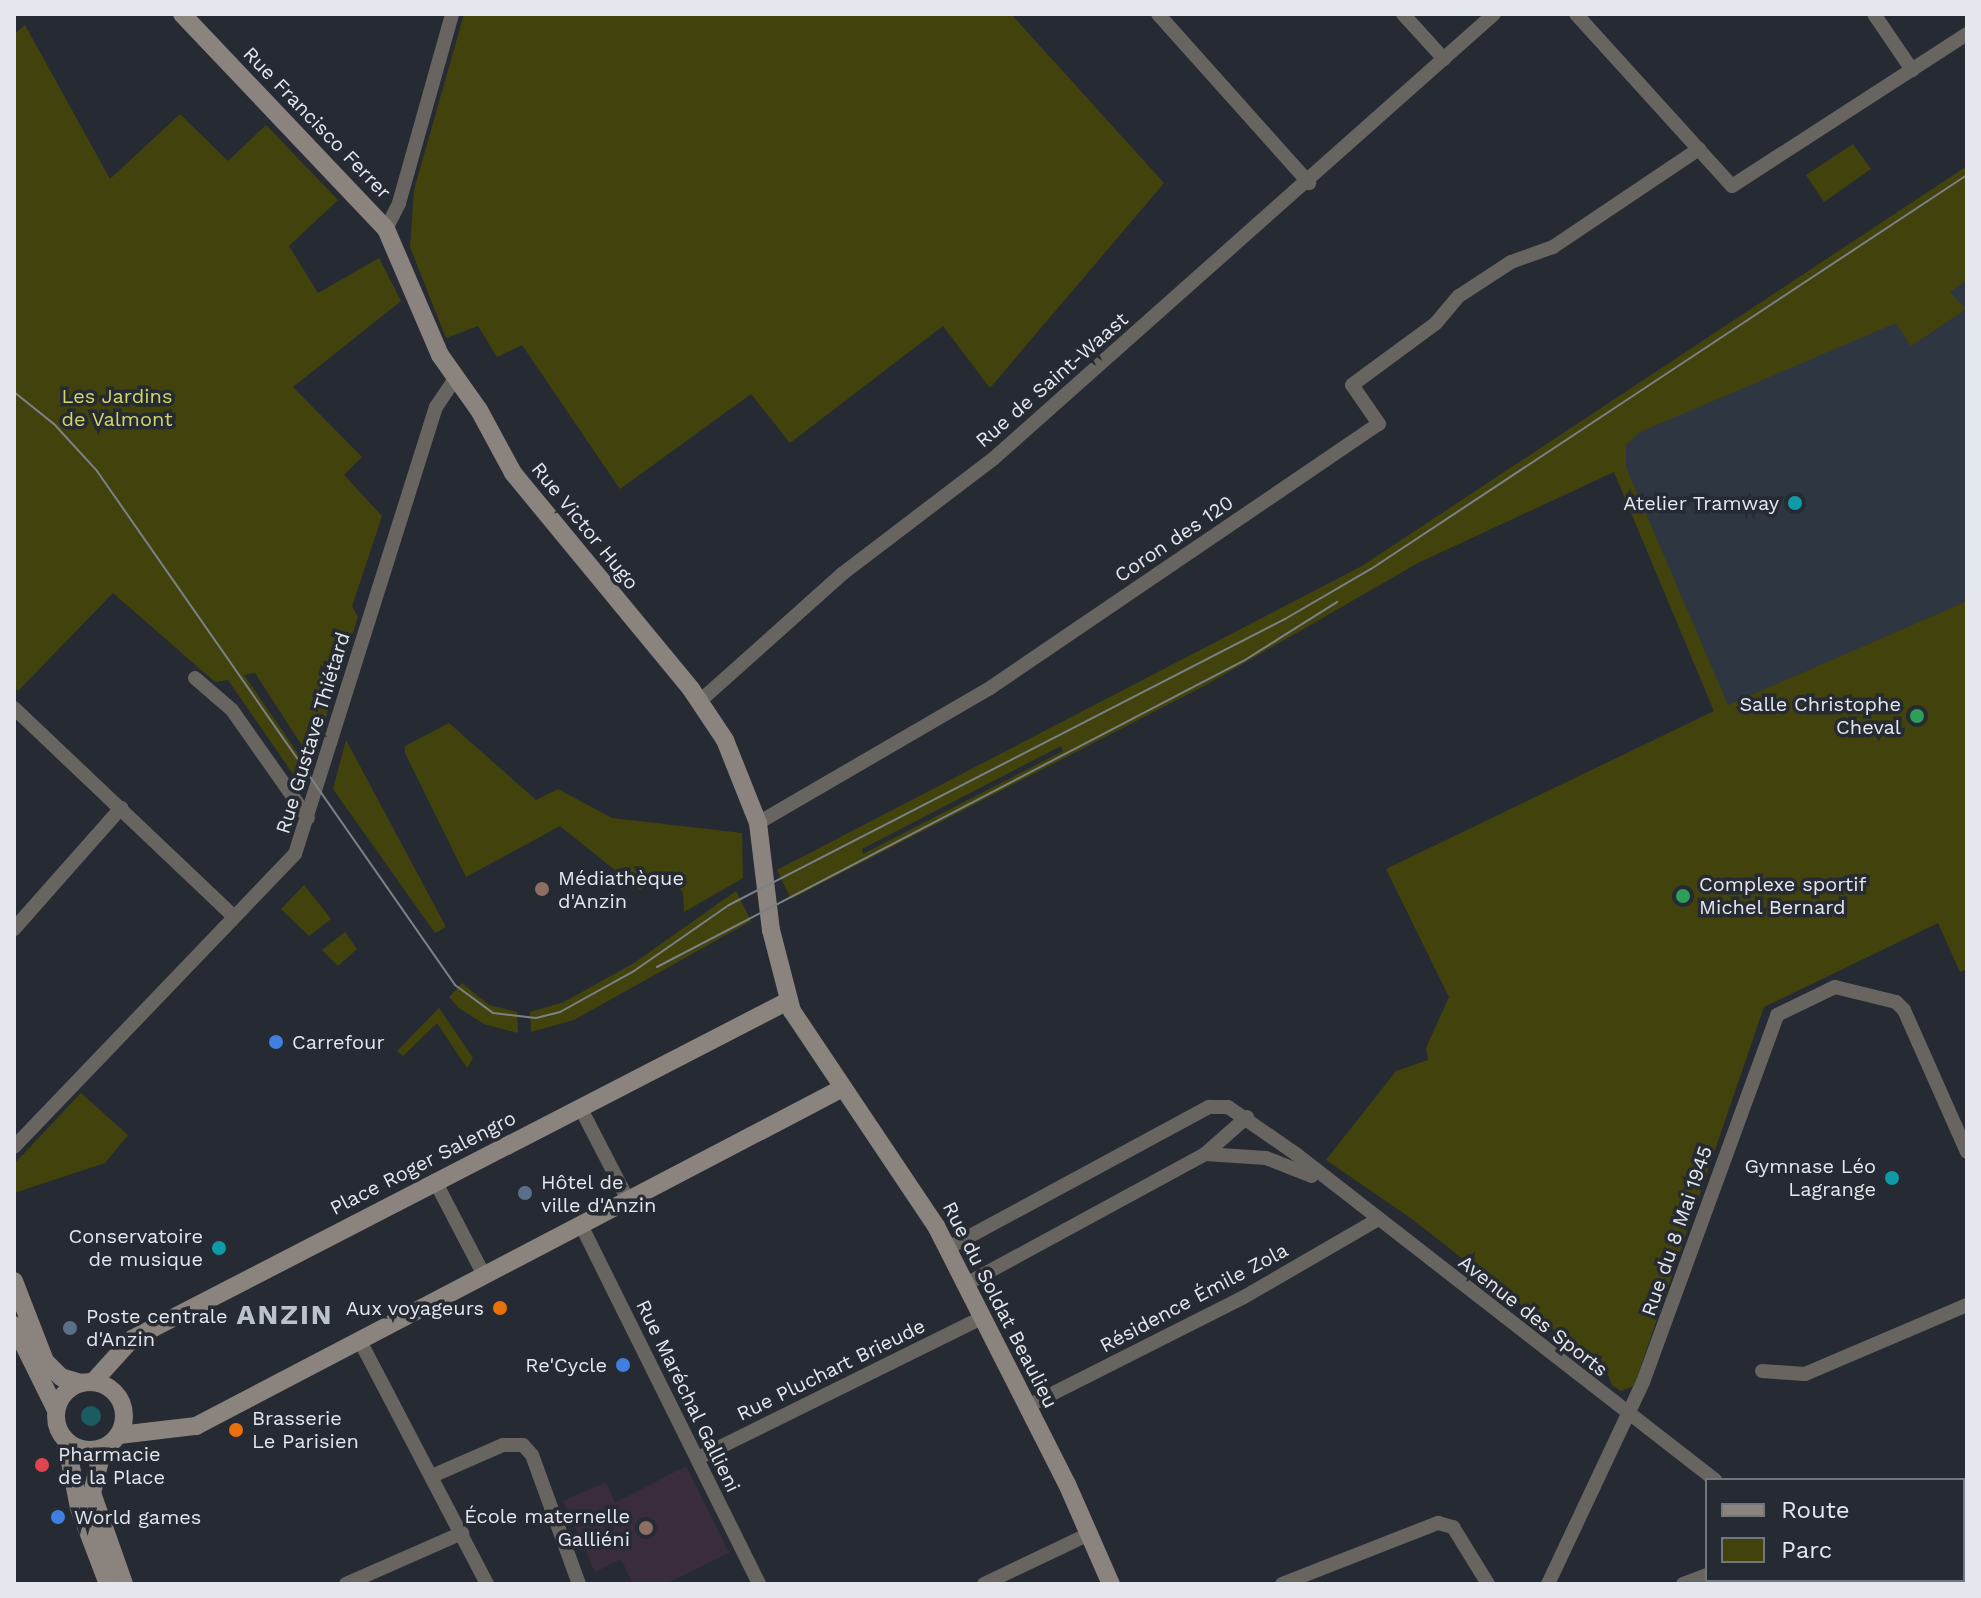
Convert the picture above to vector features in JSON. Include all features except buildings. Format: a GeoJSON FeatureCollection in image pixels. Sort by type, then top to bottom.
{"type":"FeatureCollection","features":[{"type":"Feature","properties":{"kind":"street","name":"Rue Francisco Ferrer"},"geometry":{"type":"LineString","coordinates":[[182,14],[386,229]]}},
{"type":"Feature","properties":{"kind":"street"},"geometry":{"type":"LineString","coordinates":[[386,229],[399,203],[452,14]]}},
{"type":"Feature","properties":{"kind":"street"},"geometry":{"type":"LineString","coordinates":[[1158,14],[1309,183]]}},
{"type":"Feature","properties":{"kind":"street"},"geometry":{"type":"LineString","coordinates":[[1403,14],[1444,59]]}},
{"type":"Feature","properties":{"kind":"street","name":"Rue de Saint-Waast"},"geometry":{"type":"LineString","coordinates":[[700,701],[842,574],[983,468],[1309,183],[1494,14]]}},
{"type":"Feature","properties":{"kind":"street"},"geometry":{"type":"LineString","coordinates":[[1576,14],[1732,186],[1967,34]]}},
{"type":"Feature","properties":{"kind":"street"},"geometry":{"type":"LineString","coordinates":[[1874,14],[1912,70]]}},
{"type":"Feature","properties":{"kind":"street","name":"Coron des 120"},"geometry":{"type":"LineString","coordinates":[[759,833],[990,688],[1379,424],[1352,385],[1436,323],[1459,296],[1511,262],[1553,247],[1699,149]]}},
{"type":"Feature","properties":{"kind":"street","name":"Rue Victor Hugo"},"geometry":{"type":"LineString","coordinates":[[386,229],[440,355],[520,483],[700,701],[740,767],[759,833],[771,930]]}},
{"type":"Feature","properties":{"kind":"street","name":"Rue Gustave Thiétard"},"geometry":{"type":"LineString","coordinates":[[14,1147],[232,915],[292,858],[308,818],[436,407],[455,379]]}},
{"type":"Feature","properties":{"kind":"street"},"geometry":{"type":"LineString","coordinates":[[195,678],[232,710],[308,818]]}},
{"type":"Feature","properties":{"kind":"street"},"geometry":{"type":"LineString","coordinates":[[14,708],[232,915]]}},
{"type":"Feature","properties":{"kind":"street"},"geometry":{"type":"LineString","coordinates":[[14,929],[121,808]]}},
{"type":"Feature","properties":{"kind":"street","name":"Rue du Soldat Beaulieu"},"geometry":{"type":"LineString","coordinates":[[771,930],[788,1001],[841,1089],[948,1248],[1028,1406],[1111,1584]]}},
{"type":"Feature","properties":{"kind":"street","name":"Rue du 8 Mai 1945"},"geometry":{"type":"LineString","coordinates":[[1548,1584],[1629,1416],[1773,1020],[1835,987],[1891,1000],[1904,1010],[1967,1152]]}},
{"type":"Feature","properties":{"kind":"street","name":"Place Roger Salengro"},"geometry":{"type":"LineString","coordinates":[[87,1383],[132,1339],[788,1001]]}},
{"type":"Feature","properties":{"kind":"street"},"geometry":{"type":"LineString","coordinates":[[66,1441],[83,1450],[103,1448],[119,1435],[189,1429],[841,1089]]}},
{"type":"Feature","properties":{"kind":"street"},"geometry":{"type":"LineString","coordinates":[[580,1107],[628,1200]]}},
{"type":"Feature","properties":{"kind":"street","name":"Avenue des Sports"},"geometry":{"type":"LineString","coordinates":[[948,1248],[1209,1107],[1228,1107],[1247,1117],[1327,1183],[1712,1478]]}},
{"type":"Feature","properties":{"kind":"street"},"geometry":{"type":"LineString","coordinates":[[966,1284],[1205,1154],[1232,1136],[1247,1117]]}},
{"type":"Feature","properties":{"kind":"street","name":"Avenue des Sports"},"geometry":{"type":"LineString","coordinates":[[1205,1154],[1266,1158],[1327,1183]]}},
{"type":"Feature","properties":{"kind":"street"},"geometry":{"type":"LineString","coordinates":[[435,1181],[485,1277]]}},
{"type":"Feature","properties":{"kind":"street","name":"Résidence Émile Zola"},"geometry":{"type":"LineString","coordinates":[[1028,1406],[1244,1297],[1377,1220]]}},
{"type":"Feature","properties":{"kind":"street","name":"Rue Maréchal Gallieni"},"geometry":{"type":"LineString","coordinates":[[581,1225],[759,1584]]}},
{"type":"Feature","properties":{"kind":"street"},"geometry":{"type":"LineString","coordinates":[[14,1281],[45,1361],[61,1377],[109,1388],[121,1402],[124,1418],[119,1435]]}},
{"type":"Feature","properties":{"kind":"street"},"geometry":{"type":"LineString","coordinates":[[1762,1371],[1805,1374],[1967,1305]]}},
{"type":"Feature","properties":{"kind":"street","name":"Rue Pluchart Brieude"},"geometry":{"type":"LineString","coordinates":[[698,1458],[983,1317]]}},
{"type":"Feature","properties":{"kind":"street"},"geometry":{"type":"LineString","coordinates":[[14,1325],[56,1410],[58,1429],[66,1441],[79,1508],[108,1584]]}},
{"type":"Feature","properties":{"kind":"street"},"geometry":{"type":"LineString","coordinates":[[360,1341],[487,1584]]}},
{"type":"Feature","properties":{"kind":"street"},"geometry":{"type":"LineString","coordinates":[[56,1410],[65,1393],[87,1383]]}},
{"type":"Feature","properties":{"kind":"street"},"geometry":{"type":"LineString","coordinates":[[432,1476],[503,1445],[523,1445],[532,1455],[579,1584]]}},
{"type":"Feature","properties":{"kind":"street"},"geometry":{"type":"LineString","coordinates":[[103,1448],[92,1493],[124,1584]]}},
{"type":"Feature","properties":{"kind":"street"},"geometry":{"type":"LineString","coordinates":[[1282,1584],[1438,1523],[1453,1527],[1488,1584]]}},
{"type":"Feature","properties":{"kind":"street"},"geometry":{"type":"LineString","coordinates":[[346,1584],[462,1533]]}},
{"type":"Feature","properties":{"kind":"street"},"geometry":{"type":"LineString","coordinates":[[984,1584],[1089,1534]]}},
{"type":"Feature","properties":{"kind":"street"},"geometry":{"type":"LineString","coordinates":[[1683,1584],[1705,1576]]}},
{"type":"Feature","properties":{"kind":"shaded area"},"geometry":{"type":"Polygon","coordinates":[[[1967,197],[1967,601],[1714,711],[1599,436],[1967,197]]]}},
{"type":"Feature","properties":{"kind":"shaded area","name":"École maternelle Galliéni"},"geometry":{"type":"Polygon","coordinates":[[[686,1466],[729,1553],[665,1584],[633,1584],[621,1559],[595,1572],[563,1501],[606,1482],[615,1503],[686,1466]]]}},
{"type":"Feature","properties":{"kind":"green space"},"geometry":{"type":"Polygon","coordinates":[[[464,14],[1011,14],[1164,183],[990,388],[943,326],[790,443],[751,394],[620,489],[522,345],[497,357],[478,326],[446,338],[410,247],[414,190],[464,14]]]}},
{"type":"Feature","properties":{"kind":"green space","name":"Les Jardins de Valmont"},"geometry":{"type":"Polygon","coordinates":[[[25,25],[110,179],[180,114],[228,161],[266,125],[338,200],[289,246],[318,293],[379,258],[401,301],[293,387],[362,457],[344,475],[382,516],[352,606],[358,617],[312,761],[255,673],[244,675],[308,768],[302,787],[228,680],[215,682],[113,593],[18,691],[14,687],[14,34],[25,25]]]}},
{"type":"Feature","properties":{"kind":"green space"},"geometry":{"type":"Polygon","coordinates":[[[1853,144],[1871,169],[1824,202],[1806,175],[1853,144]]]}},
{"type":"Feature","properties":{"kind":"green space"},"geometry":{"type":"Polygon","coordinates":[[[1967,166],[1967,280],[1950,292],[1966,309],[1911,346],[1896,323],[1640,432],[1626,445],[1626,467],[1728,705],[1967,601],[1967,969],[1960,972],[1938,923],[1764,1007],[1634,1386],[1621,1391],[1612,1385],[1607,1372],[1412,1219],[1326,1160],[1396,1071],[1428,1060],[1426,1048],[1449,997],[1386,869],[1714,711],[1614,472],[1418,563],[1206,685],[791,899],[777,870],[1362,566],[1967,166]],[[1061,746],[862,849],[863,854],[1063,751],[1061,746]]]}},
{"type":"Feature","properties":{"kind":"green space"},"geometry":{"type":"Polygon","coordinates":[[[449,723],[536,800],[558,789],[612,818],[742,833],[743,878],[684,912],[683,893],[676,884],[653,881],[640,890],[560,826],[466,877],[405,753],[405,746],[449,723]]]}},
{"type":"Feature","properties":{"kind":"green space"},"geometry":{"type":"Polygon","coordinates":[[[346,740],[446,927],[435,933],[333,789],[346,740]]]}},
{"type":"Feature","properties":{"kind":"green space"},"geometry":{"type":"Polygon","coordinates":[[[304,885],[331,919],[309,936],[281,909],[304,885]]]}},
{"type":"Feature","properties":{"kind":"green space"},"geometry":{"type":"Polygon","coordinates":[[[736,891],[751,921],[574,1020],[531,1032],[530,1012],[564,1002],[634,963],[736,891]]]}},
{"type":"Feature","properties":{"kind":"green space"},"geometry":{"type":"Polygon","coordinates":[[[345,932],[357,949],[338,966],[322,950],[345,932]]]}},
{"type":"Feature","properties":{"kind":"green space"},"geometry":{"type":"Polygon","coordinates":[[[462,983],[489,1005],[517,1012],[518,1033],[484,1024],[459,1008],[449,997],[462,983]]]}},
{"type":"Feature","properties":{"kind":"green space"},"geometry":{"type":"Polygon","coordinates":[[[439,1008],[473,1058],[467,1068],[437,1023],[403,1056],[397,1051],[439,1008]]]}},
{"type":"Feature","properties":{"kind":"green space"},"geometry":{"type":"Polygon","coordinates":[[[81,1093],[128,1135],[105,1163],[14,1193],[14,1164],[81,1093]]]}},
{"type":"Feature","properties":{"kind":"water"},"geometry":{"type":"Polygon","coordinates":[[[91,1406],[98,1409],[101,1416],[98,1423],[91,1426],[84,1423],[81,1416],[84,1409],[91,1406]]]}},
{"type":"Feature","properties":{"kind":"tram line"},"geometry":{"type":"LineString","coordinates":[[14,392],[54,424],[97,471],[455,985],[493,1013],[536,1018],[560,1012],[634,971],[729,905],[1285,619],[1371,569],[1967,175]]}},
{"type":"Feature","properties":{"kind":"tram line"},"geometry":{"type":"LineString","coordinates":[[657,967],[1245,660],[1337,602]]}},
{"type":"Feature","properties":{"kind":"place","name":"Atelier Tramway"},"geometry":{"type":"Point","coordinates":[1795,503]}},
{"type":"Feature","properties":{"kind":"place","name":"Salle Christophe Cheval"},"geometry":{"type":"Point","coordinates":[1917,716]}},
{"type":"Feature","properties":{"kind":"place","name":"Médiathèque d'Anzin"},"geometry":{"type":"Point","coordinates":[542,889]}},
{"type":"Feature","properties":{"kind":"place","name":"Complexe sportif Michel Bernard"},"geometry":{"type":"Point","coordinates":[1683,896]}},
{"type":"Feature","properties":{"kind":"place","name":"Carrefour"},"geometry":{"type":"Point","coordinates":[276,1042]}},
{"type":"Feature","properties":{"kind":"place","name":"Gymnase Léo Lagrange"},"geometry":{"type":"Point","coordinates":[1892,1178]}},
{"type":"Feature","properties":{"kind":"place","name":"Hôtel de ville d'Anzin"},"geometry":{"type":"Point","coordinates":[525,1193]}},
{"type":"Feature","properties":{"kind":"place","name":"Conservatoire de musique"},"geometry":{"type":"Point","coordinates":[219,1248]}},
{"type":"Feature","properties":{"kind":"place","name":"Aux voyageurs"},"geometry":{"type":"Point","coordinates":[500,1308]}},
{"type":"Feature","properties":{"kind":"place","name":"Poste centrale d'Anzin"},"geometry":{"type":"Point","coordinates":[70,1328]}},
{"type":"Feature","properties":{"kind":"place","name":"Re'Cycle"},"geometry":{"type":"Point","coordinates":[623,1365]}},
{"type":"Feature","properties":{"kind":"place","name":"Brasserie Le Parisien"},"geometry":{"type":"Point","coordinates":[236,1430]}},
{"type":"Feature","properties":{"kind":"place","name":"Pharmacie de la Place"},"geometry":{"type":"Point","coordinates":[42,1465]}},
{"type":"Feature","properties":{"kind":"place","name":"World games"},"geometry":{"type":"Point","coordinates":[58,1517]}},
{"type":"Feature","properties":{"kind":"place","name":"École maternelle Galliéni"},"geometry":{"type":"Point","coordinates":[646,1528]}},
{"type":"Feature","properties":{"kind":"district","name":"ANZIN"},"geometry":{"type":"Point","coordinates":[285,1315]}}]}
